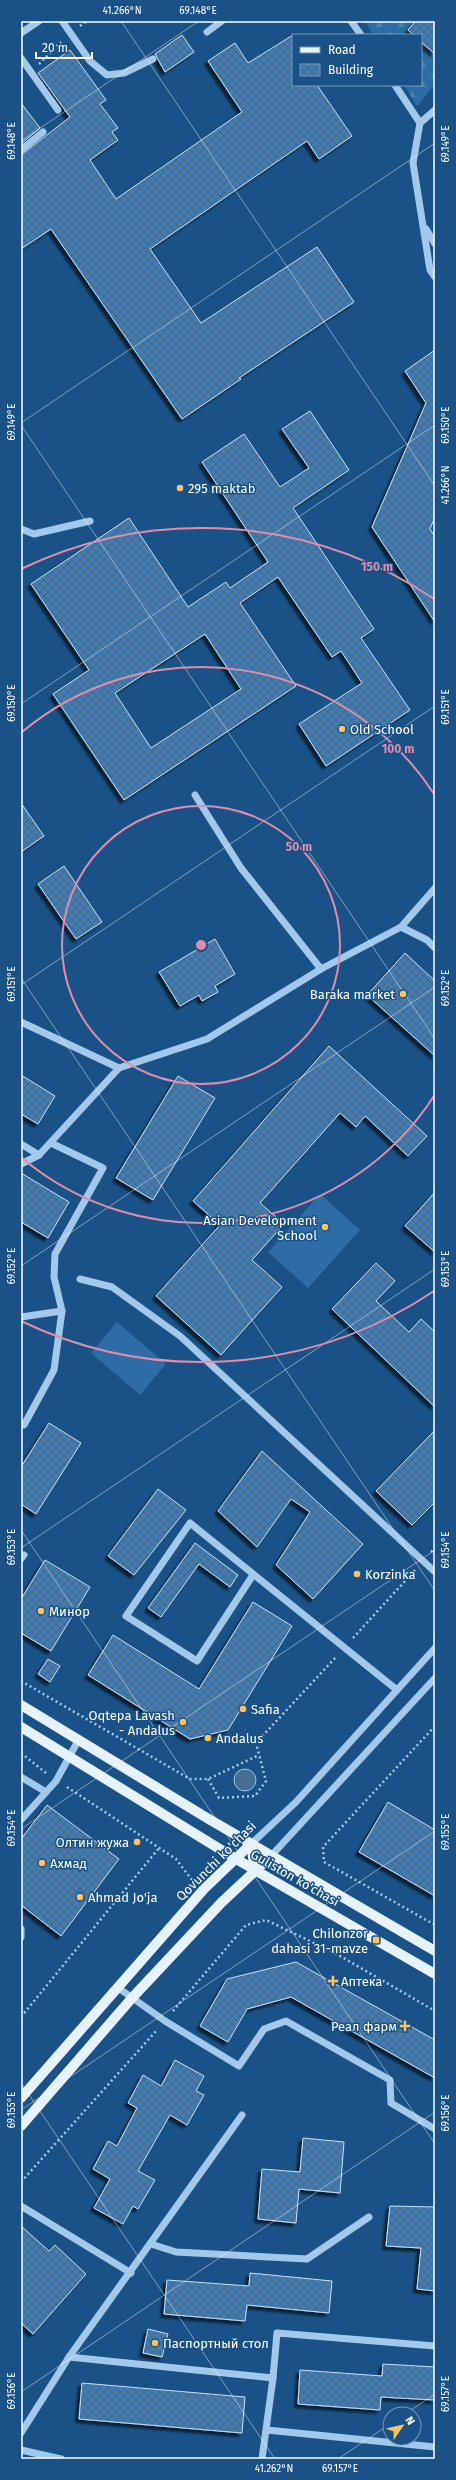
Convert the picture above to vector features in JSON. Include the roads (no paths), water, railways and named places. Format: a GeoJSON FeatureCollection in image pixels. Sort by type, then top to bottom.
{"type":"FeatureCollection","features":[{"type":"Feature","properties":{"kind":"main road","name":"Guliston ko'chasi"},"geometry":{"type":"LineString","coordinates":[[21,1705],[271,1856],[435,1951]]}},
{"type":"Feature","properties":{"kind":"main road","name":"Guliston ko'chasi"},"geometry":{"type":"LineString","coordinates":[[21,1727],[236,1859],[435,1974]]}},
{"type":"Feature","properties":{"kind":"main road"},"geometry":{"type":"LineString","coordinates":[[251,1844],[255,1870]]}},
{"type":"Feature","properties":{"kind":"main road","name":"Qovunchi ko'chasi"},"geometry":{"type":"LineString","coordinates":[[21,2098],[204,1889],[251,1844]]}},
{"type":"Feature","properties":{"kind":"main road"},"geometry":{"type":"LineString","coordinates":[[21,2126],[132,1998],[255,1870],[271,1856]]}},
{"type":"Feature","properties":{"kind":"street"},"geometry":{"type":"LineString","coordinates":[[21,34],[39,21]]}},
{"type":"Feature","properties":{"kind":"street"},"geometry":{"type":"LineString","coordinates":[[62,21],[90,61],[107,75],[124,73],[153,59]]}},
{"type":"Feature","properties":{"kind":"street"},"geometry":{"type":"LineString","coordinates":[[207,32],[222,21]]}},
{"type":"Feature","properties":{"kind":"street"},"geometry":{"type":"LineString","coordinates":[[351,21],[360,34]]}},
{"type":"Feature","properties":{"kind":"street"},"geometry":{"type":"LineString","coordinates":[[21,58],[58,110]]}},
{"type":"Feature","properties":{"kind":"street"},"geometry":{"type":"LineString","coordinates":[[396,86],[420,123]]}},
{"type":"Feature","properties":{"kind":"street"},"geometry":{"type":"LineString","coordinates":[[435,111],[420,123],[413,163],[430,270],[435,277]]}},
{"type":"Feature","properties":{"kind":"street"},"geometry":{"type":"LineString","coordinates":[[21,150],[43,132]]}},
{"type":"Feature","properties":{"kind":"street"},"geometry":{"type":"LineString","coordinates":[[424,226],[435,244]]}},
{"type":"Feature","properties":{"kind":"street"},"geometry":{"type":"LineString","coordinates":[[21,529],[34,534],[90,521]]}},
{"type":"Feature","properties":{"kind":"street"},"geometry":{"type":"LineString","coordinates":[[195,795],[241,868],[321,969]]}},
{"type":"Feature","properties":{"kind":"street"},"geometry":{"type":"LineString","coordinates":[[21,1164],[39,1155],[119,1068],[207,1039],[321,969],[401,927],[435,888]]}},
{"type":"Feature","properties":{"kind":"street"},"geometry":{"type":"LineString","coordinates":[[401,927],[427,940],[435,948]]}},
{"type":"Feature","properties":{"kind":"street"},"geometry":{"type":"LineString","coordinates":[[21,1022],[119,1068]]}},
{"type":"Feature","properties":{"kind":"street"},"geometry":{"type":"LineString","coordinates":[[22,1426],[54,1370],[62,1311],[54,1277],[54,1254],[102,1168],[51,1143]]}},
{"type":"Feature","properties":{"kind":"street"},"geometry":{"type":"LineString","coordinates":[[21,1144],[39,1155]]}},
{"type":"Feature","properties":{"kind":"street"},"geometry":{"type":"LineString","coordinates":[[80,1279],[112,1287],[180,1336],[435,1572]]}},
{"type":"Feature","properties":{"kind":"street"},"geometry":{"type":"LineString","coordinates":[[21,1317],[62,1311]]}},
{"type":"Feature","properties":{"kind":"street"},"geometry":{"type":"LineString","coordinates":[[253,1575],[197,1661],[126,1616],[190,1523],[396,1690]]}},
{"type":"Feature","properties":{"kind":"street","name":"Qovunchi ko'chasi"},"geometry":{"type":"LineString","coordinates":[[251,1844],[296,1802],[435,1648]]}},
{"type":"Feature","properties":{"kind":"street"},"geometry":{"type":"LineString","coordinates":[[271,1856],[435,1678]]}},
{"type":"Feature","properties":{"kind":"street"},"geometry":{"type":"LineString","coordinates":[[21,1820],[56,1780],[79,1739]]}},
{"type":"Feature","properties":{"kind":"street"},"geometry":{"type":"LineString","coordinates":[[21,1777],[46,1792]]}},
{"type":"Feature","properties":{"kind":"street"},"geometry":{"type":"LineString","coordinates":[[21,1929],[21,1937]]}},
{"type":"Feature","properties":{"kind":"street"},"geometry":{"type":"LineString","coordinates":[[117,1987],[165,2021],[239,2066],[264,2029],[286,2021],[390,2080],[391,2103],[435,2129]]}},
{"type":"Feature","properties":{"kind":"street"},"geometry":{"type":"LineString","coordinates":[[21,2433],[69,2357],[131,2273],[242,2115]]}},
{"type":"Feature","properties":{"kind":"street"},"geometry":{"type":"LineString","coordinates":[[21,2206],[131,2273]]}},
{"type":"Feature","properties":{"kind":"street"},"geometry":{"type":"LineString","coordinates":[[151,2244],[176,2252],[307,2259],[369,2218]]}},
{"type":"Feature","properties":{"kind":"street"},"geometry":{"type":"LineString","coordinates":[[262,2459],[267,2430],[278,2333],[435,2346]]}},
{"type":"Feature","properties":{"kind":"street"},"geometry":{"type":"LineString","coordinates":[[69,2357],[273,2378]]}},
{"type":"Feature","properties":{"kind":"street"},"geometry":{"type":"LineString","coordinates":[[267,2430],[435,2447]]}},
{"type":"Feature","properties":{"kind":"street"},"geometry":{"type":"LineString","coordinates":[[21,2450],[61,2459]]}},
{"type":"Feature","properties":{"kind":"place","name":"295 maktab"},"geometry":{"type":"Point","coordinates":[180,488]}},
{"type":"Feature","properties":{"kind":"place","name":"Old School"},"geometry":{"type":"Point","coordinates":[342,729]}},
{"type":"Feature","properties":{"kind":"place","name":"Baraka market"},"geometry":{"type":"Point","coordinates":[403,994]}},
{"type":"Feature","properties":{"kind":"place","name":"Asian Development School"},"geometry":{"type":"Point","coordinates":[325,1227]}},
{"type":"Feature","properties":{"kind":"place","name":"Korzinka"},"geometry":{"type":"Point","coordinates":[357,1574]}},
{"type":"Feature","properties":{"kind":"place","name":"Минор"},"geometry":{"type":"Point","coordinates":[41,1611]}},
{"type":"Feature","properties":{"kind":"place","name":"Safia"},"geometry":{"type":"Point","coordinates":[243,1709]}},
{"type":"Feature","properties":{"kind":"place","name":"Oqtepa Lavash - Andalus"},"geometry":{"type":"Point","coordinates":[183,1722]}},
{"type":"Feature","properties":{"kind":"place","name":"Andalus"},"geometry":{"type":"Point","coordinates":[208,1738]}},
{"type":"Feature","properties":{"kind":"place","name":"Олтин жужа"},"geometry":{"type":"Point","coordinates":[137,1842]}},
{"type":"Feature","properties":{"kind":"place","name":"Ахмад"},"geometry":{"type":"Point","coordinates":[42,1863]}},
{"type":"Feature","properties":{"kind":"place","name":"Ahmad Jo'ja"},"geometry":{"type":"Point","coordinates":[80,1897]}},
{"type":"Feature","properties":{"kind":"place","name":"Chilonzor dahasi 31-mavze"},"geometry":{"type":"Point","coordinates":[376,1940]}},
{"type":"Feature","properties":{"kind":"place","name":"Аптека"},"geometry":{"type":"Point","coordinates":[333,1981]}},
{"type":"Feature","properties":{"kind":"place","name":"Реал фарм"},"geometry":{"type":"Point","coordinates":[405,2026]}},
{"type":"Feature","properties":{"kind":"place","name":"Паспортный стол"},"geometry":{"type":"Point","coordinates":[155,2343]}}]}
